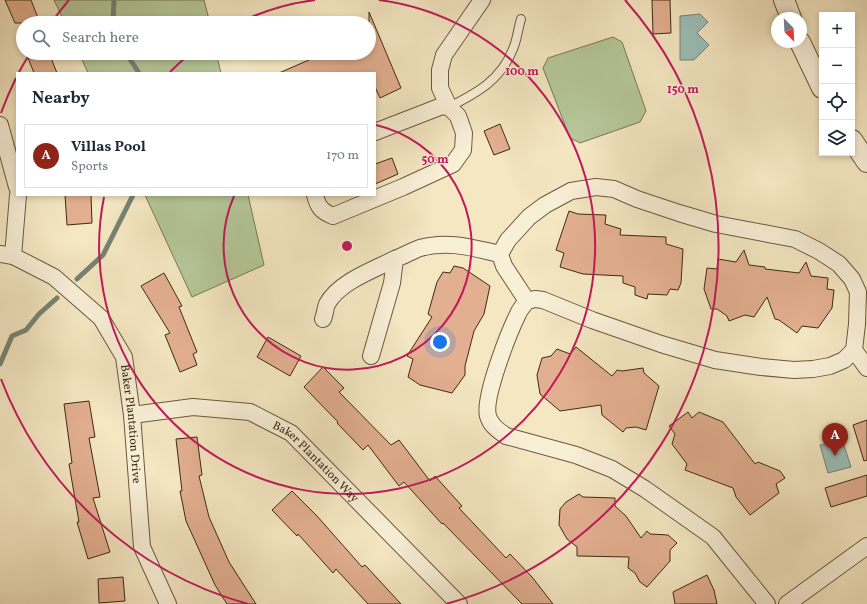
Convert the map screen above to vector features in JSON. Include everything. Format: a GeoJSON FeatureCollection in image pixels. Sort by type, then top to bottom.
{"type":"FeatureCollection","features":[{"type":"Feature","properties":{"kind":"street"},"geometry":{"type":"LineString","coordinates":[[315,196],[317,203],[323,212],[333,216],[403,187],[453,164],[463,150],[464,133],[458,116],[450,107],[440,88],[440,70],[444,55],[482,0]]}},
{"type":"Feature","properties":{"kind":"street"},"geometry":{"type":"LineString","coordinates":[[784,0],[789,12]]}},
{"type":"Feature","properties":{"kind":"street"},"geometry":{"type":"LineString","coordinates":[[803,48],[820,84]]}},
{"type":"Feature","properties":{"kind":"street"},"geometry":{"type":"LineString","coordinates":[[376,132],[442,106],[450,107]]}},
{"type":"Feature","properties":{"kind":"street"},"geometry":{"type":"LineString","coordinates":[[0,125],[16,183]]}},
{"type":"Feature","properties":{"kind":"street"},"geometry":{"type":"LineString","coordinates":[[855,144],[867,162]]}},
{"type":"Feature","properties":{"kind":"street"},"geometry":{"type":"LineString","coordinates":[[527,301],[504,266],[500,254],[508,240],[529,217],[545,205],[571,192],[596,187],[614,189],[650,204],[716,224],[795,239],[819,251],[839,264],[852,279],[858,292],[857,324],[854,350],[844,360],[824,367],[794,370],[715,360],[661,344],[592,320],[543,300],[535,299],[527,301],[518,313],[496,370],[487,408],[488,415],[496,429],[506,436],[576,455],[612,469],[646,488],[713,537],[767,604]]}},
{"type":"Feature","properties":{"kind":"street"},"geometry":{"type":"LineString","coordinates":[[6,255],[18,196]]}},
{"type":"Feature","properties":{"kind":"street"},"geometry":{"type":"LineString","coordinates":[[324,319],[327,305],[338,290],[362,275],[420,248],[441,244],[458,245],[500,254]]}},
{"type":"Feature","properties":{"kind":"street","name":"Baker Plantation Drive"},"geometry":{"type":"LineString","coordinates":[[6,255],[54,277],[101,318],[124,357],[132,415],[142,547],[168,604]]}},
{"type":"Feature","properties":{"kind":"street"},"geometry":{"type":"LineString","coordinates":[[371,356],[392,283],[395,260]]}},
{"type":"Feature","properties":{"kind":"street"},"geometry":{"type":"LineString","coordinates":[[854,350],[867,368]]}},
{"type":"Feature","properties":{"kind":"street","name":"Baker Plantation Way"},"geometry":{"type":"LineString","coordinates":[[132,415],[193,407],[250,412],[291,433],[459,604]]}},
{"type":"Feature","properties":{"kind":"street"},"geometry":{"type":"LineString","coordinates":[[787,604],[846,563],[867,546]]}},
{"type":"Feature","properties":{"kind":"lane"},"geometry":{"type":"LineString","coordinates":[[450,107],[476,94],[488,84],[502,68],[513,49],[521,19]]}},
{"type":"Feature","properties":{"kind":"green space"},"geometry":{"type":"Polygon","coordinates":[[[54,0],[204,0],[208,16],[62,16],[54,0]]]}},
{"type":"Feature","properties":{"kind":"green space"},"geometry":{"type":"Polygon","coordinates":[[[613,37],[622,42],[646,111],[640,122],[580,143],[570,138],[543,68],[548,58],[613,37]]]}},
{"type":"Feature","properties":{"kind":"green space"},"geometry":{"type":"Polygon","coordinates":[[[82,60],[218,60],[221,72],[88,72],[82,60]]]}},
{"type":"Feature","properties":{"kind":"green space"},"geometry":{"type":"Polygon","coordinates":[[[145,196],[248,196],[264,265],[192,297],[145,196]]]}},
{"type":"Feature","properties":{"kind":"water"},"geometry":{"type":"Polygon","coordinates":[[[700,14],[708,22],[697,33],[709,45],[694,60],[680,60],[680,16],[700,14]]]}},
{"type":"Feature","properties":{"kind":"water"},"geometry":{"type":"Polygon","coordinates":[[[842,439],[851,467],[828,473],[820,445],[842,439]]]}},
{"type":"Feature","properties":{"kind":"building"},"geometry":{"type":"Polygon","coordinates":[[[5,0],[31,0],[37,16],[16,16],[15,23],[5,0]]]}},
{"type":"Feature","properties":{"kind":"building"},"geometry":{"type":"Polygon","coordinates":[[[652,0],[670,0],[671,33],[653,34],[652,0]]]}},
{"type":"Feature","properties":{"kind":"building"},"geometry":{"type":"Polygon","coordinates":[[[376,29],[401,88],[380,98],[376,89],[376,72],[281,72],[309,60],[376,60],[376,29]]]}},
{"type":"Feature","properties":{"kind":"building"},"geometry":{"type":"Polygon","coordinates":[[[29,60],[52,60],[57,72],[34,72],[29,60]]]}},
{"type":"Feature","properties":{"kind":"building"},"geometry":{"type":"Polygon","coordinates":[[[500,124],[510,149],[494,155],[484,131],[500,124]]]}},
{"type":"Feature","properties":{"kind":"building"},"geometry":{"type":"Polygon","coordinates":[[[392,158],[398,174],[376,184],[376,164],[392,158]]]}},
{"type":"Feature","properties":{"kind":"building"},"geometry":{"type":"Polygon","coordinates":[[[65,196],[91,196],[92,223],[67,225],[65,196]]]}},
{"type":"Feature","properties":{"kind":"building"},"geometry":{"type":"Polygon","coordinates":[[[569,211],[578,214],[606,215],[605,224],[621,229],[620,235],[666,237],[666,244],[683,249],[681,283],[678,290],[670,289],[667,295],[648,294],[647,299],[635,295],[635,287],[623,283],[623,276],[583,274],[560,267],[564,253],[556,250],[569,211]]]}},
{"type":"Feature","properties":{"kind":"building"},"geometry":{"type":"Polygon","coordinates":[[[744,250],[749,265],[765,267],[765,269],[799,273],[806,262],[811,276],[828,278],[827,289],[834,290],[832,308],[818,328],[802,326],[797,333],[779,320],[775,319],[767,297],[754,317],[745,315],[729,321],[727,316],[717,309],[711,309],[704,289],[707,268],[717,269],[718,259],[736,262],[744,250]]]}},
{"type":"Feature","properties":{"kind":"building"},"geometry":{"type":"Polygon","coordinates":[[[454,266],[463,268],[490,286],[484,314],[474,331],[465,366],[465,375],[452,393],[420,385],[408,377],[413,359],[407,356],[432,317],[428,314],[437,282],[443,272],[450,273],[454,266]]]}},
{"type":"Feature","properties":{"kind":"building"},"geometry":{"type":"Polygon","coordinates":[[[164,273],[182,306],[179,307],[197,352],[193,354],[197,365],[180,372],[165,335],[170,333],[141,286],[164,273]]]}},
{"type":"Feature","properties":{"kind":"building"},"geometry":{"type":"Polygon","coordinates":[[[268,337],[301,356],[290,376],[257,357],[268,337]]]}},
{"type":"Feature","properties":{"kind":"building"},"geometry":{"type":"Polygon","coordinates":[[[576,347],[612,376],[617,370],[622,371],[643,368],[644,373],[659,386],[646,430],[636,427],[626,428],[623,432],[602,415],[601,405],[560,411],[540,394],[537,375],[542,358],[551,356],[557,349],[570,354],[576,347]]]}},
{"type":"Feature","properties":{"kind":"building"},"geometry":{"type":"Polygon","coordinates":[[[323,367],[344,388],[339,392],[391,445],[399,440],[430,481],[435,476],[462,506],[459,508],[506,558],[510,554],[532,577],[553,604],[522,604],[443,523],[442,524],[404,482],[399,486],[368,445],[363,450],[304,387],[323,367]]]}},
{"type":"Feature","properties":{"kind":"building"},"geometry":{"type":"Polygon","coordinates":[[[89,401],[95,437],[89,438],[100,497],[93,498],[110,552],[88,559],[77,522],[79,522],[69,464],[72,463],[64,404],[89,401]]]}},
{"type":"Feature","properties":{"kind":"building"},"geometry":{"type":"Polygon","coordinates":[[[688,412],[692,418],[699,412],[723,422],[755,464],[758,462],[780,471],[785,478],[776,484],[779,493],[750,515],[736,497],[733,488],[685,470],[687,464],[672,444],[675,434],[669,426],[688,412]]]}},
{"type":"Feature","properties":{"kind":"building"},"geometry":{"type":"Polygon","coordinates":[[[867,420],[867,460],[864,461],[853,425],[867,420]]]}},
{"type":"Feature","properties":{"kind":"building"},"geometry":{"type":"Polygon","coordinates":[[[197,437],[202,475],[199,476],[209,517],[229,562],[256,604],[227,604],[215,585],[186,521],[180,491],[182,491],[176,439],[197,437]]]}},
{"type":"Feature","properties":{"kind":"building"},"geometry":{"type":"Polygon","coordinates":[[[867,475],[867,496],[831,507],[825,488],[867,475]]]}},
{"type":"Feature","properties":{"kind":"building"},"geometry":{"type":"Polygon","coordinates":[[[292,491],[317,516],[362,567],[365,565],[401,604],[368,604],[336,569],[333,573],[298,534],[297,536],[272,510],[292,491]]]}},
{"type":"Feature","properties":{"kind":"building"},"geometry":{"type":"Polygon","coordinates":[[[579,494],[583,497],[615,498],[615,506],[626,516],[641,538],[647,531],[650,534],[668,535],[677,543],[670,550],[670,561],[647,587],[640,582],[635,573],[628,568],[629,557],[577,556],[577,547],[567,539],[559,525],[560,509],[566,502],[579,494]]]}},
{"type":"Feature","properties":{"kind":"building"},"geometry":{"type":"Polygon","coordinates":[[[707,575],[714,590],[717,604],[675,604],[673,592],[707,575]]]}},
{"type":"Feature","properties":{"kind":"building"},"geometry":{"type":"Polygon","coordinates":[[[123,577],[125,601],[99,603],[98,579],[123,577]]]}},
{"type":"Feature","properties":{"kind":"waterway"},"geometry":{"type":"LineString","coordinates":[[113,16],[114,0]]}},
{"type":"Feature","properties":{"kind":"waterway"},"geometry":{"type":"LineString","coordinates":[[131,60],[138,72]]}},
{"type":"Feature","properties":{"kind":"waterway"},"geometry":{"type":"LineString","coordinates":[[77,279],[103,255],[132,196]]}},
{"type":"Feature","properties":{"kind":"waterway"},"geometry":{"type":"LineString","coordinates":[[0,364],[12,336],[26,330],[39,314],[57,298]]}},
{"type":"Feature","properties":{"kind":"place","name":"Villas Pool"},"geometry":{"type":"Point","coordinates":[835,456]}}]}
